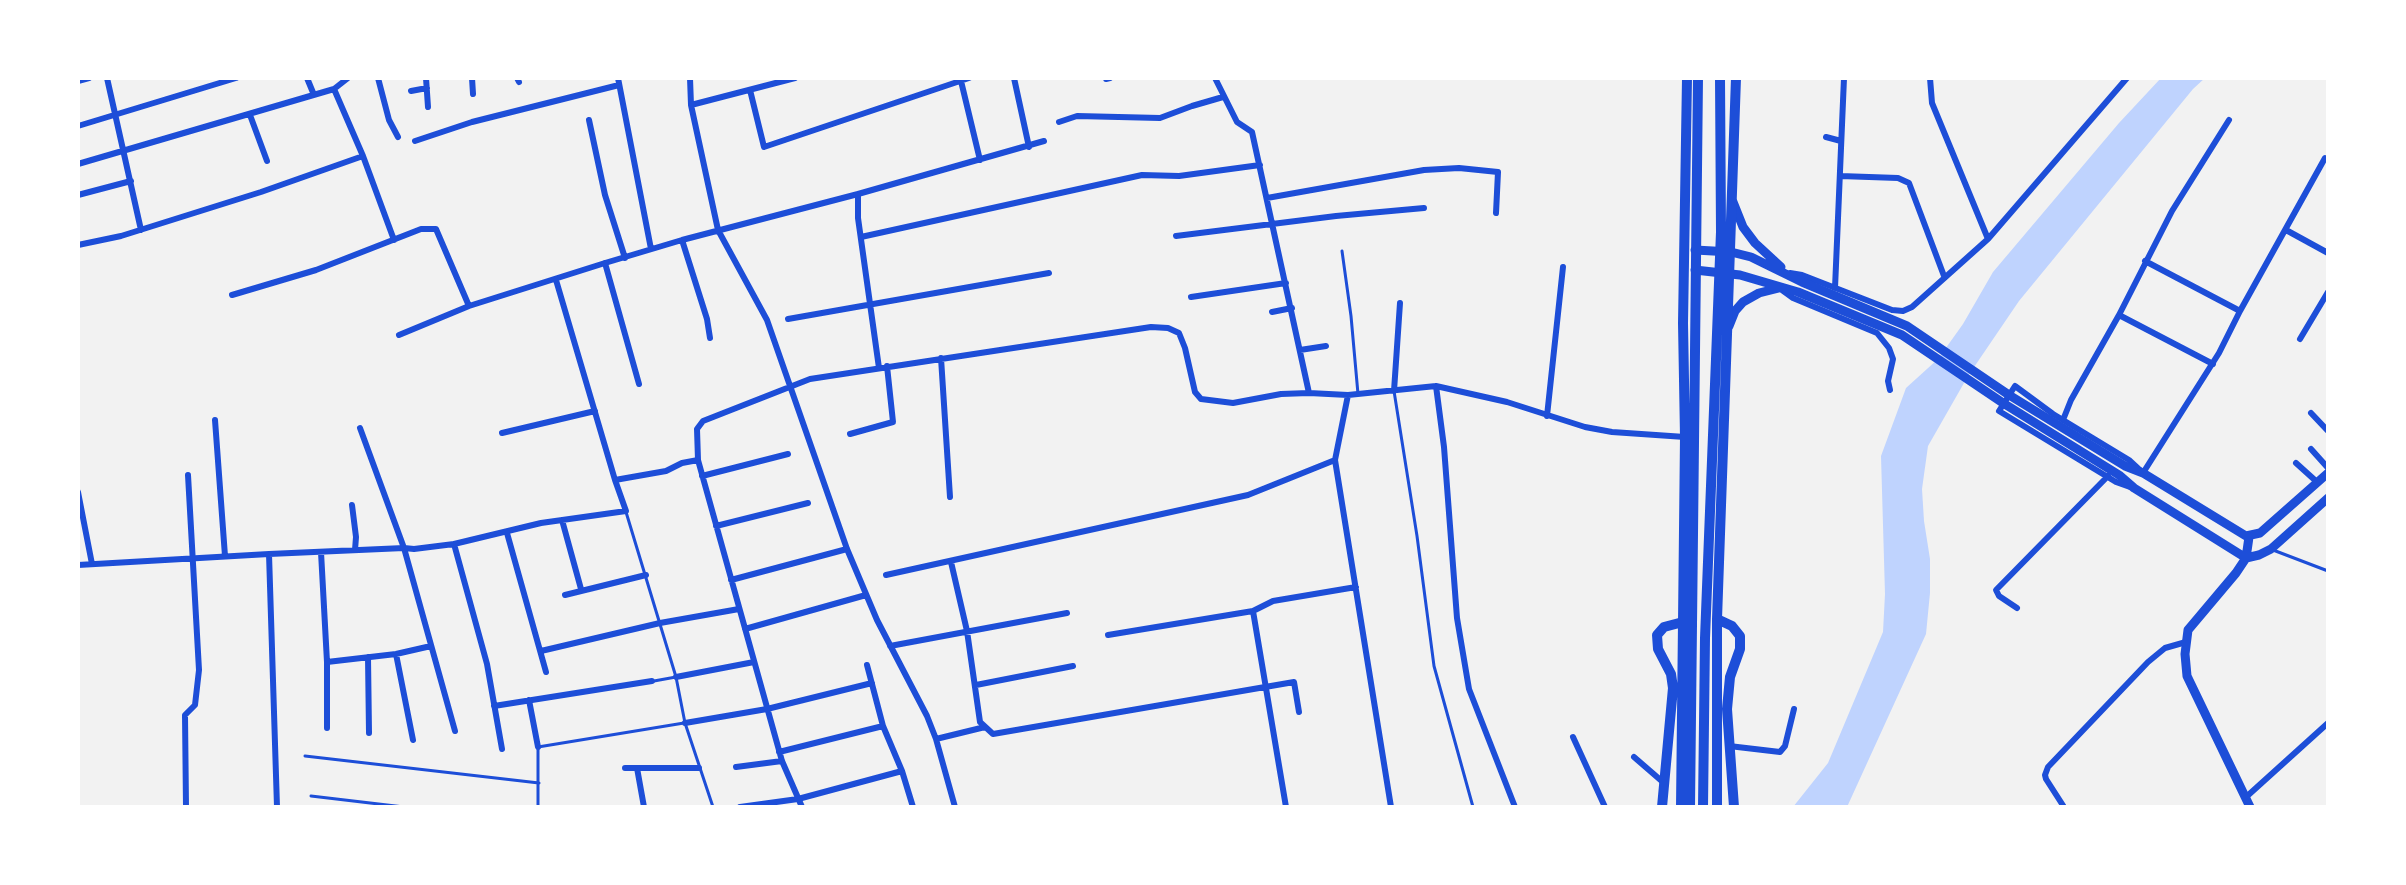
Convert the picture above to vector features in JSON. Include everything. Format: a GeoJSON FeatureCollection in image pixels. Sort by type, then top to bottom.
{"type":"FeatureCollection","features":[{"type":"Feature","properties":{"kind":"highway"},"geometry":{"type":"LineString","coordinates":[[1688,78],[1683,323],[1690,438],[1692,638],[1690,807]]}},
{"type":"Feature","properties":{"kind":"highway"},"geometry":{"type":"LineString","coordinates":[[1681,807],[1683,622],[1695,270],[1698,78]]}},
{"type":"Feature","properties":{"kind":"highway"},"geometry":{"type":"LineString","coordinates":[[1717,807],[1717,619],[1725,252],[1720,78]]}},
{"type":"Feature","properties":{"kind":"highway"},"geometry":{"type":"LineString","coordinates":[[1725,252],[1733,202],[1736,78]]}},
{"type":"Feature","properties":{"kind":"highway"},"geometry":{"type":"LineString","coordinates":[[1703,807],[1705,638],[1722,340]]}},
{"type":"Feature","properties":{"kind":"highway"},"geometry":{"type":"LineString","coordinates":[[1717,619],[1732,626],[1740,636],[1740,649],[1730,677],[1728,692],[1729,746],[1734,807]]}},
{"type":"Feature","properties":{"kind":"highway"},"geometry":{"type":"LineString","coordinates":[[1662,807],[1673,688],[1671,674],[1658,649],[1657,636],[1664,627],[1683,622]]}},
{"type":"Feature","properties":{"kind":"main road"},"geometry":{"type":"LineString","coordinates":[[1733,202],[1743,227],[1755,243],[1787,273]]}},
{"type":"Feature","properties":{"kind":"main road"},"geometry":{"type":"LineString","coordinates":[[1695,250],[1751,257],[1802,282],[1907,326],[2009,394],[2125,466],[2143,473],[2249,537]]}},
{"type":"Feature","properties":{"kind":"main road"},"geometry":{"type":"LineString","coordinates":[[1695,270],[1724,272],[1798,292],[1869,319],[1902,335],[2003,403],[2119,475],[2134,488],[2246,558],[2271,549],[2328,498]]}},
{"type":"Feature","properties":{"kind":"main road"},"geometry":{"type":"LineString","coordinates":[[1722,340],[1738,307],[1759,293],[1779,288]]}},
{"type":"Feature","properties":{"kind":"main road"},"geometry":{"type":"LineString","coordinates":[[2249,537],[2264,530],[2328,470]]}},
{"type":"Feature","properties":{"kind":"main road"},"geometry":{"type":"LineString","coordinates":[[2249,537],[2246,558],[2229,582],[2196,618],[2188,630],[2186,642],[2187,676],[2250,807]]}},
{"type":"Feature","properties":{"kind":"street"},"geometry":{"type":"LineString","coordinates":[[78,81],[89,78]]}},
{"type":"Feature","properties":{"kind":"street"},"geometry":{"type":"LineString","coordinates":[[107,78],[141,230]]}},
{"type":"Feature","properties":{"kind":"street"},"geometry":{"type":"LineString","coordinates":[[78,126],[236,78]]}},
{"type":"Feature","properties":{"kind":"street"},"geometry":{"type":"LineString","coordinates":[[307,78],[314,95]]}},
{"type":"Feature","properties":{"kind":"street"},"geometry":{"type":"LineString","coordinates":[[78,164],[334,89],[348,78]]}},
{"type":"Feature","properties":{"kind":"street"},"geometry":{"type":"LineString","coordinates":[[378,78],[389,120],[398,137]]}},
{"type":"Feature","properties":{"kind":"street"},"geometry":{"type":"LineString","coordinates":[[426,78],[428,107]]}},
{"type":"Feature","properties":{"kind":"street"},"geometry":{"type":"LineString","coordinates":[[472,78],[473,94]]}},
{"type":"Feature","properties":{"kind":"street"},"geometry":{"type":"LineString","coordinates":[[690,78],[692,105],[718,230],[761,307],[791,386],[847,549],[890,646],[927,716],[936,739],[955,807]]}},
{"type":"Feature","properties":{"kind":"street"},"geometry":{"type":"LineString","coordinates":[[692,105],[795,78]]}},
{"type":"Feature","properties":{"kind":"street"},"geometry":{"type":"LineString","coordinates":[[750,90],[764,147],[969,78]]}},
{"type":"Feature","properties":{"kind":"street"},"geometry":{"type":"LineString","coordinates":[[1014,78],[1029,147]]}},
{"type":"Feature","properties":{"kind":"street"},"geometry":{"type":"LineString","coordinates":[[1215,78],[1236,122],[1252,132],[1309,393]]}},
{"type":"Feature","properties":{"kind":"street"},"geometry":{"type":"LineString","coordinates":[[1835,288],[1844,78]]}},
{"type":"Feature","properties":{"kind":"street"},"geometry":{"type":"LineString","coordinates":[[1930,78],[1932,103],[1988,239]]}},
{"type":"Feature","properties":{"kind":"street"},"geometry":{"type":"LineString","coordinates":[[1787,273],[1802,276],[1892,310],[1902,311],[1912,308],[1988,239],[2127,78]]}},
{"type":"Feature","properties":{"kind":"street"},"geometry":{"type":"LineString","coordinates":[[415,141],[471,122],[618,81],[651,249]]}},
{"type":"Feature","properties":{"kind":"street"},"geometry":{"type":"LineString","coordinates":[[961,81],[980,160]]}},
{"type":"Feature","properties":{"kind":"street"},"geometry":{"type":"LineString","coordinates":[[411,92],[427,88]]}},
{"type":"Feature","properties":{"kind":"street"},"geometry":{"type":"LineString","coordinates":[[334,89],[363,156],[394,240]]}},
{"type":"Feature","properties":{"kind":"street"},"geometry":{"type":"LineString","coordinates":[[1059,122],[1077,116],[1160,118],[1223,97]]}},
{"type":"Feature","properties":{"kind":"street"},"geometry":{"type":"LineString","coordinates":[[250,115],[267,161]]}},
{"type":"Feature","properties":{"kind":"street"},"geometry":{"type":"LineString","coordinates":[[589,120],[605,195],[625,258]]}},
{"type":"Feature","properties":{"kind":"street"},"geometry":{"type":"LineString","coordinates":[[2063,420],[2071,400],[2119,315],[2145,261],[2192,177],[2229,120]]}},
{"type":"Feature","properties":{"kind":"street"},"geometry":{"type":"LineString","coordinates":[[1826,137],[1841,141]]}},
{"type":"Feature","properties":{"kind":"street"},"geometry":{"type":"LineString","coordinates":[[399,335],[469,306],[651,249],[858,194],[1044,141]]}},
{"type":"Feature","properties":{"kind":"street"},"geometry":{"type":"LineString","coordinates":[[78,245],[141,230],[261,192],[363,156]]}},
{"type":"Feature","properties":{"kind":"street"},"geometry":{"type":"LineString","coordinates":[[2134,488],[2108,476],[1999,411],[2015,386],[2063,420],[2129,460],[2143,473],[2212,364],[2325,158],[2328,159]]}},
{"type":"Feature","properties":{"kind":"street"},"geometry":{"type":"LineString","coordinates":[[861,237],[1142,175],[1179,176],[1260,165]]}},
{"type":"Feature","properties":{"kind":"street"},"geometry":{"type":"LineString","coordinates":[[1267,198],[1424,170],[1459,168],[1498,172],[1496,213]]}},
{"type":"Feature","properties":{"kind":"street"},"geometry":{"type":"LineString","coordinates":[[1840,176],[1898,178],[1909,183],[1943,278]]}},
{"type":"Feature","properties":{"kind":"street"},"geometry":{"type":"LineString","coordinates":[[78,195],[130,182]]}},
{"type":"Feature","properties":{"kind":"street"},"geometry":{"type":"LineString","coordinates":[[858,194],[861,237],[879,368]]}},
{"type":"Feature","properties":{"kind":"street"},"geometry":{"type":"LineString","coordinates":[[1176,236],[1424,208]]}},
{"type":"Feature","properties":{"kind":"street"},"geometry":{"type":"LineString","coordinates":[[232,295],[316,270],[421,229],[436,229],[469,306]]}},
{"type":"Feature","properties":{"kind":"street"},"geometry":{"type":"LineString","coordinates":[[2286,230],[2328,253]]}},
{"type":"Feature","properties":{"kind":"street"},"geometry":{"type":"LineString","coordinates":[[682,240],[707,319],[710,338]]}},
{"type":"Feature","properties":{"kind":"street"},"geometry":{"type":"LineString","coordinates":[[2145,261],[2240,311]]}},
{"type":"Feature","properties":{"kind":"street"},"geometry":{"type":"LineString","coordinates":[[605,263],[639,384]]}},
{"type":"Feature","properties":{"kind":"street"},"geometry":{"type":"LineString","coordinates":[[1547,416],[1563,267]]}},
{"type":"Feature","properties":{"kind":"street"},"geometry":{"type":"LineString","coordinates":[[788,319],[1049,273]]}},
{"type":"Feature","properties":{"kind":"street"},"geometry":{"type":"LineString","coordinates":[[78,565],[193,557],[414,549],[454,544],[534,524],[626,511],[555,280]]}},
{"type":"Feature","properties":{"kind":"street"},"geometry":{"type":"LineString","coordinates":[[1191,297],[1286,283]]}},
{"type":"Feature","properties":{"kind":"street"},"geometry":{"type":"LineString","coordinates":[[1779,288],[1793,298],[1876,333],[1892,354],[1893,364],[1888,381],[1890,390]]}},
{"type":"Feature","properties":{"kind":"street"},"geometry":{"type":"LineString","coordinates":[[2300,339],[2328,292]]}},
{"type":"Feature","properties":{"kind":"street"},"geometry":{"type":"LineString","coordinates":[[1394,391],[1400,303]]}},
{"type":"Feature","properties":{"kind":"street"},"geometry":{"type":"LineString","coordinates":[[1272,312],[1292,308]]}},
{"type":"Feature","properties":{"kind":"street"},"geometry":{"type":"LineString","coordinates":[[2119,315],[2212,364]]}},
{"type":"Feature","properties":{"kind":"street"},"geometry":{"type":"LineString","coordinates":[[801,807],[779,752],[702,476],[698,460],[697,429],[703,421],[810,379],[1151,327],[1168,328],[1179,333],[1185,348],[1195,392],[1201,399],[1233,403],[1281,394],[1348,395],[1436,386],[1507,402],[1585,427],[1612,432],[1690,438]]}},
{"type":"Feature","properties":{"kind":"street"},"geometry":{"type":"LineString","coordinates":[[1300,350],[1326,346]]}},
{"type":"Feature","properties":{"kind":"street"},"geometry":{"type":"LineString","coordinates":[[941,358],[950,497]]}},
{"type":"Feature","properties":{"kind":"street"},"geometry":{"type":"LineString","coordinates":[[850,434],[893,422],[887,366]]}},
{"type":"Feature","properties":{"kind":"street"},"geometry":{"type":"LineString","coordinates":[[1436,386],[1444,454],[1456,618],[1469,689],[1515,807]]}},
{"type":"Feature","properties":{"kind":"street"},"geometry":{"type":"LineString","coordinates":[[1348,395],[1335,460],[1391,807]]}},
{"type":"Feature","properties":{"kind":"street"},"geometry":{"type":"LineString","coordinates":[[501,433],[595,411]]}},
{"type":"Feature","properties":{"kind":"street"},"geometry":{"type":"LineString","coordinates":[[2311,413],[2328,431]]}},
{"type":"Feature","properties":{"kind":"street"},"geometry":{"type":"LineString","coordinates":[[215,420],[225,556]]}},
{"type":"Feature","properties":{"kind":"street"},"geometry":{"type":"LineString","coordinates":[[360,428],[404,548],[455,731]]}},
{"type":"Feature","properties":{"kind":"street"},"geometry":{"type":"LineString","coordinates":[[2311,449],[2328,470]]}},
{"type":"Feature","properties":{"kind":"street"},"geometry":{"type":"LineString","coordinates":[[702,476],[788,454]]}},
{"type":"Feature","properties":{"kind":"street"},"geometry":{"type":"LineString","coordinates":[[615,480],[666,471],[682,463],[698,460]]}},
{"type":"Feature","properties":{"kind":"street"},"geometry":{"type":"LineString","coordinates":[[886,575],[1248,495],[1335,460]]}},
{"type":"Feature","properties":{"kind":"street"},"geometry":{"type":"LineString","coordinates":[[2296,463],[2317,482]]}},
{"type":"Feature","properties":{"kind":"street"},"geometry":{"type":"LineString","coordinates":[[186,807],[185,716],[195,705],[199,670],[188,475]]}},
{"type":"Feature","properties":{"kind":"street"},"geometry":{"type":"LineString","coordinates":[[2017,608],[1999,596],[1995,590],[2108,476]]}},
{"type":"Feature","properties":{"kind":"street"},"geometry":{"type":"LineString","coordinates":[[78,492],[92,564]]}},
{"type":"Feature","properties":{"kind":"street"},"geometry":{"type":"LineString","coordinates":[[716,526],[808,503]]}},
{"type":"Feature","properties":{"kind":"street"},"geometry":{"type":"LineString","coordinates":[[352,505],[356,537],[355,550]]}},
{"type":"Feature","properties":{"kind":"street"},"geometry":{"type":"LineString","coordinates":[[562,520],[581,590]]}},
{"type":"Feature","properties":{"kind":"street"},"geometry":{"type":"LineString","coordinates":[[507,532],[546,672]]}},
{"type":"Feature","properties":{"kind":"street"},"geometry":{"type":"LineString","coordinates":[[454,544],[487,664],[502,749]]}},
{"type":"Feature","properties":{"kind":"street"},"geometry":{"type":"LineString","coordinates":[[731,580],[847,549]]}},
{"type":"Feature","properties":{"kind":"street"},"geometry":{"type":"LineString","coordinates":[[321,552],[327,662],[327,728]]}},
{"type":"Feature","properties":{"kind":"street"},"geometry":{"type":"LineString","coordinates":[[269,554],[277,807]]}},
{"type":"Feature","properties":{"kind":"street"},"geometry":{"type":"LineString","coordinates":[[951,562],[967,631],[980,722],[993,734],[1294,682],[1299,712]]}},
{"type":"Feature","properties":{"kind":"street"},"geometry":{"type":"LineString","coordinates":[[565,595],[646,575]]}},
{"type":"Feature","properties":{"kind":"street"},"geometry":{"type":"LineString","coordinates":[[1108,635],[1253,611],[1273,601],[1356,587]]}},
{"type":"Feature","properties":{"kind":"street"},"geometry":{"type":"LineString","coordinates":[[745,628],[866,594]]}},
{"type":"Feature","properties":{"kind":"street"},"geometry":{"type":"LineString","coordinates":[[541,651],[660,623],[740,609]]}},
{"type":"Feature","properties":{"kind":"street"},"geometry":{"type":"LineString","coordinates":[[1253,611],[1286,807]]}},
{"type":"Feature","properties":{"kind":"street"},"geometry":{"type":"LineString","coordinates":[[890,646],[1067,613]]}},
{"type":"Feature","properties":{"kind":"street"},"geometry":{"type":"LineString","coordinates":[[2064,807],[2046,779],[2048,767],[2148,662],[2165,648],[2186,642]]}},
{"type":"Feature","properties":{"kind":"street"},"geometry":{"type":"LineString","coordinates":[[327,662],[396,654],[431,646]]}},
{"type":"Feature","properties":{"kind":"street"},"geometry":{"type":"LineString","coordinates":[[396,654],[414,740]]}},
{"type":"Feature","properties":{"kind":"street"},"geometry":{"type":"LineString","coordinates":[[368,657],[369,733]]}},
{"type":"Feature","properties":{"kind":"street"},"geometry":{"type":"LineString","coordinates":[[676,677],[754,662]]}},
{"type":"Feature","properties":{"kind":"street"},"geometry":{"type":"LineString","coordinates":[[867,665],[883,726],[902,771],[913,807]]}},
{"type":"Feature","properties":{"kind":"street"},"geometry":{"type":"LineString","coordinates":[[976,685],[1073,666]]}},
{"type":"Feature","properties":{"kind":"street"},"geometry":{"type":"LineString","coordinates":[[494,706],[652,681]]}},
{"type":"Feature","properties":{"kind":"street"},"geometry":{"type":"LineString","coordinates":[[685,723],[767,709],[872,683]]}},
{"type":"Feature","properties":{"kind":"street"},"geometry":{"type":"LineString","coordinates":[[530,700],[538,747]]}},
{"type":"Feature","properties":{"kind":"street"},"geometry":{"type":"LineString","coordinates":[[1729,746],[1780,752],[1785,746],[1794,709]]}},
{"type":"Feature","properties":{"kind":"street"},"geometry":{"type":"LineString","coordinates":[[2245,798],[2328,723]]}},
{"type":"Feature","properties":{"kind":"street"},"geometry":{"type":"LineString","coordinates":[[779,752],[883,726]]}},
{"type":"Feature","properties":{"kind":"street"},"geometry":{"type":"LineString","coordinates":[[936,739],[985,727]]}},
{"type":"Feature","properties":{"kind":"street"},"geometry":{"type":"LineString","coordinates":[[1573,737],[1605,807]]}},
{"type":"Feature","properties":{"kind":"street"},"geometry":{"type":"LineString","coordinates":[[1634,757],[1665,784]]}},
{"type":"Feature","properties":{"kind":"street"},"geometry":{"type":"LineString","coordinates":[[736,767],[782,761]]}},
{"type":"Feature","properties":{"kind":"street"},"geometry":{"type":"LineString","coordinates":[[625,768],[699,768]]}},
{"type":"Feature","properties":{"kind":"street"},"geometry":{"type":"LineString","coordinates":[[637,768],[644,807]]}},
{"type":"Feature","properties":{"kind":"street"},"geometry":{"type":"LineString","coordinates":[[740,807],[798,799],[902,771]]}},
{"type":"Feature","properties":{"kind":"lane"},"geometry":{"type":"LineString","coordinates":[[1342,251],[1358,394]]}},
{"type":"Feature","properties":{"kind":"lane"},"geometry":{"type":"LineString","coordinates":[[1394,391],[1417,536],[1434,666],[1473,807]]}},
{"type":"Feature","properties":{"kind":"lane"},"geometry":{"type":"LineString","coordinates":[[626,511],[676,677],[685,723],[713,807]]}},
{"type":"Feature","properties":{"kind":"lane"},"geometry":{"type":"LineString","coordinates":[[2271,549],[2328,571]]}},
{"type":"Feature","properties":{"kind":"lane"},"geometry":{"type":"LineString","coordinates":[[652,681],[676,677]]}},
{"type":"Feature","properties":{"kind":"lane"},"geometry":{"type":"LineString","coordinates":[[538,807],[538,747],[685,723]]}},
{"type":"Feature","properties":{"kind":"lane"},"geometry":{"type":"LineString","coordinates":[[305,756],[539,783]]}},
{"type":"Feature","properties":{"kind":"lane"},"geometry":{"type":"LineString","coordinates":[[311,796],[404,807]]}},
{"type":"Feature","properties":{"kind":"water"},"geometry":{"type":"Polygon","coordinates":[[[2161,78],[2205,78],[2193,89],[2019,301],[1968,376],[1928,446],[1922,489],[1930,559],[1930,593],[1926,634],[1847,807],[1793,807],[1828,763],[1883,632],[1885,594],[1881,456],[1906,388],[1938,359],[1963,324],[1993,272],[2119,123],[2161,78]]]}}]}
